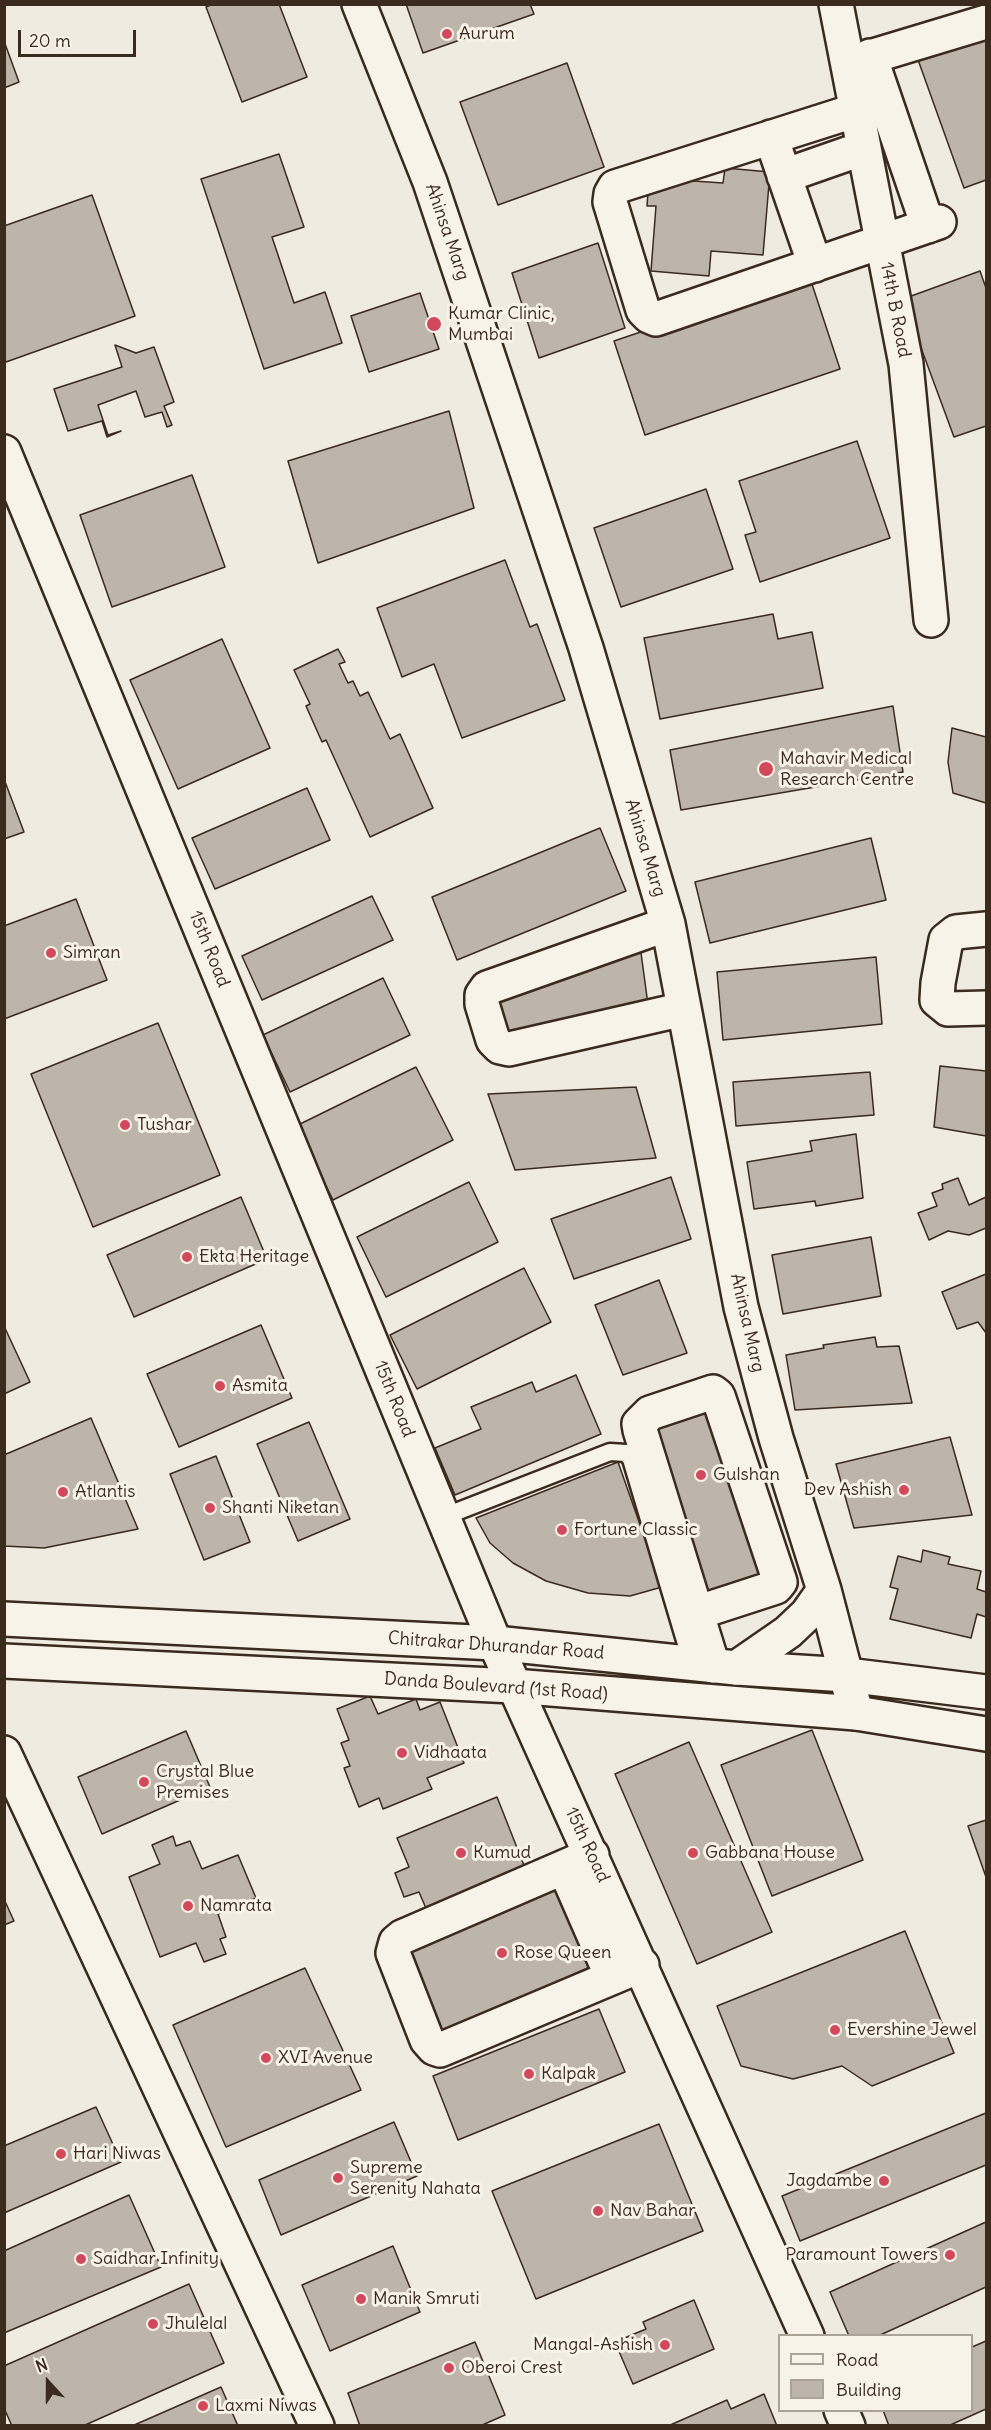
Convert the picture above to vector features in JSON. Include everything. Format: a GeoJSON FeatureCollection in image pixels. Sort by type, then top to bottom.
{"type":"FeatureCollection","features":[{"type":"Feature","properties":{"kind":"street","name":"Ahinsa Marg"},"geometry":{"type":"LineString","coordinates":[[359,4],[430,182],[586,648],[660,927],[676,1011],[741,1307],[776,1438],[824,1590],[856,1713]]}},
{"type":"Feature","properties":{"kind":"street","name":"14th B Road"},"geometry":{"type":"LineString","coordinates":[[836,4],[859,60],[857,110],[906,364],[931,620]]}},
{"type":"Feature","properties":{"kind":"street"},"geometry":{"type":"LineString","coordinates":[[857,110],[615,187],[610,202],[641,305],[649,316],[656,319],[934,224],[859,60],[987,22]]}},
{"type":"Feature","properties":{"kind":"street"},"geometry":{"type":"LineString","coordinates":[[771,137],[815,265]]}},
{"type":"Feature","properties":{"kind":"street"},"geometry":{"type":"LineString","coordinates":[[784,176],[864,148]]}},
{"type":"Feature","properties":{"kind":"street","name":"15th Road"},"geometry":{"type":"LineString","coordinates":[[4,452],[513,1686],[578,1861],[627,1971],[806,2334]]}},
{"type":"Feature","properties":{"kind":"street"},"geometry":{"type":"LineString","coordinates":[[660,927],[487,988],[482,995],[482,1004],[493,1040],[500,1047],[509,1049],[676,1011]]}},
{"type":"Feature","properties":{"kind":"street"},"geometry":{"type":"LineString","coordinates":[[987,930],[956,932],[946,940],[937,1000],[948,1009],[987,1008]]}},
{"type":"Feature","properties":{"kind":"street"},"geometry":{"type":"LineString","coordinates":[[696,1613],[779,1585],[780,1578],[718,1396],[713,1392],[645,1416],[639,1424],[639,1430],[696,1613],[713,1666],[788,1632],[807,1614],[824,1590]]}},
{"type":"Feature","properties":{"kind":"street"},"geometry":{"type":"LineString","coordinates":[[771,1550],[807,1538]]}},
{"type":"Feature","properties":{"kind":"street","name":"Chitrakar Dhurandar Road"},"geometry":{"type":"LineString","coordinates":[[4,1619],[495,1643],[713,1666],[847,1676],[987,1692]]}},
{"type":"Feature","properties":{"kind":"street","name":"Danda Boulevard (1st Road)"},"geometry":{"type":"LineString","coordinates":[[4,1661],[513,1686],[856,1713],[987,1734]]}},
{"type":"Feature","properties":{"kind":"street"},"geometry":{"type":"LineString","coordinates":[[4,1754],[317,2426]]}},
{"type":"Feature","properties":{"kind":"street"},"geometry":{"type":"LineString","coordinates":[[578,1861],[402,1936],[396,1942],[393,1953],[427,2040],[434,2048],[440,2050],[627,1971]]}},
{"type":"Feature","properties":{"kind":"street"},"geometry":{"type":"LineString","coordinates":[[842,2412],[848,2426]]}},
{"type":"Feature","properties":{"kind":"lane"},"geometry":{"type":"LineString","coordinates":[[443,1517],[610,1452],[626,1453],[631,1459],[713,1666]]}},
{"type":"Feature","properties":{"kind":"building"},"geometry":{"type":"Polygon","coordinates":[[[213,4],[279,4],[307,77],[242,102],[206,7],[213,4]]]}},
{"type":"Feature","properties":{"kind":"building","name":"Aurum"},"geometry":{"type":"Polygon","coordinates":[[[406,4],[530,4],[534,14],[423,53],[406,4]]]}},
{"type":"Feature","properties":{"kind":"building"},"geometry":{"type":"Polygon","coordinates":[[[986,31],[986,180],[964,188],[917,57],[986,31]]]}},
{"type":"Feature","properties":{"kind":"building"},"geometry":{"type":"Polygon","coordinates":[[[4,41],[19,82],[4,88],[4,41]]]}},
{"type":"Feature","properties":{"kind":"building"},"geometry":{"type":"Polygon","coordinates":[[[567,63],[604,167],[498,205],[460,102],[567,63]]]}},
{"type":"Feature","properties":{"kind":"building"},"geometry":{"type":"Polygon","coordinates":[[[279,154],[304,227],[272,237],[294,303],[325,292],[342,343],[264,369],[201,179],[279,154]]]}},
{"type":"Feature","properties":{"kind":"building"},"geometry":{"type":"Polygon","coordinates":[[[725,168],[770,172],[763,255],[711,251],[709,276],[651,271],[656,206],[647,206],[649,178],[723,183],[725,168]]]}},
{"type":"Feature","properties":{"kind":"building"},"geometry":{"type":"Polygon","coordinates":[[[92,195],[135,316],[6,362],[4,357],[4,226],[92,195]]]}},
{"type":"Feature","properties":{"kind":"building"},"geometry":{"type":"Polygon","coordinates":[[[598,243],[625,328],[539,358],[512,273],[598,243]]]}},
{"type":"Feature","properties":{"kind":"building"},"geometry":{"type":"Polygon","coordinates":[[[980,271],[986,288],[986,426],[954,437],[903,299],[980,271]]]}},
{"type":"Feature","properties":{"kind":"building"},"geometry":{"type":"Polygon","coordinates":[[[809,275],[840,369],[645,435],[614,341],[809,275]]]}},
{"type":"Feature","properties":{"kind":"building"},"geometry":{"type":"Polygon","coordinates":[[[420,293],[439,349],[369,372],[351,316],[420,293]]]}},
{"type":"Feature","properties":{"kind":"building"},"geometry":{"type":"Polygon","coordinates":[[[115,345],[136,353],[154,347],[174,402],[164,406],[172,425],[167,427],[162,412],[145,417],[136,391],[98,405],[108,435],[121,431],[107,437],[102,421],[68,431],[54,389],[122,367],[115,345]]]}},
{"type":"Feature","properties":{"kind":"building"},"geometry":{"type":"Polygon","coordinates":[[[449,411],[474,508],[318,563],[288,461],[449,411]]]}},
{"type":"Feature","properties":{"kind":"building"},"geometry":{"type":"Polygon","coordinates":[[[857,441],[890,538],[760,582],[745,535],[756,532],[739,481],[857,441]]]}},
{"type":"Feature","properties":{"kind":"building"},"geometry":{"type":"Polygon","coordinates":[[[192,475],[225,567],[112,607],[80,515],[192,475]]]}},
{"type":"Feature","properties":{"kind":"building"},"geometry":{"type":"Polygon","coordinates":[[[706,489],[733,569],[621,607],[594,528],[706,489]]]}},
{"type":"Feature","properties":{"kind":"building"},"geometry":{"type":"Polygon","coordinates":[[[505,560],[530,627],[537,624],[565,700],[462,738],[434,664],[402,677],[377,608],[505,560]]]}},
{"type":"Feature","properties":{"kind":"building"},"geometry":{"type":"Polygon","coordinates":[[[773,614],[778,639],[812,632],[823,688],[660,719],[644,638],[773,614]]]}},
{"type":"Feature","properties":{"kind":"building"},"geometry":{"type":"Polygon","coordinates":[[[222,639],[270,748],[178,789],[130,680],[222,639]]]}},
{"type":"Feature","properties":{"kind":"building"},"geometry":{"type":"Polygon","coordinates":[[[338,649],[345,662],[339,664],[348,683],[353,681],[360,696],[368,692],[390,739],[400,734],[433,808],[370,837],[326,740],[322,742],[306,706],[310,704],[294,670],[338,649]]]}},
{"type":"Feature","properties":{"kind":"building"},"geometry":{"type":"Polygon","coordinates":[[[893,706],[903,772],[681,810],[670,750],[893,706]]]}},
{"type":"Feature","properties":{"kind":"building"},"geometry":{"type":"Polygon","coordinates":[[[952,728],[986,737],[986,803],[953,793],[948,762],[952,728]]]}},
{"type":"Feature","properties":{"kind":"building"},"geometry":{"type":"Polygon","coordinates":[[[4,779],[24,832],[4,839],[4,779]]]}},
{"type":"Feature","properties":{"kind":"building"},"geometry":{"type":"Polygon","coordinates":[[[307,788],[330,840],[215,889],[192,838],[307,788]]]}},
{"type":"Feature","properties":{"kind":"building"},"geometry":{"type":"Polygon","coordinates":[[[600,828],[626,891],[457,960],[432,897],[600,828]]]}},
{"type":"Feature","properties":{"kind":"building"},"geometry":{"type":"Polygon","coordinates":[[[871,838],[886,900],[710,943],[695,882],[871,838]]]}},
{"type":"Feature","properties":{"kind":"building"},"geometry":{"type":"Polygon","coordinates":[[[372,896],[393,940],[262,1000],[242,956],[372,896]]]}},
{"type":"Feature","properties":{"kind":"building","name":"Simran"},"geometry":{"type":"Polygon","coordinates":[[[76,899],[107,980],[4,1019],[4,926],[76,899]]]}},
{"type":"Feature","properties":{"kind":"building"},"geometry":{"type":"Polygon","coordinates":[[[639,938],[649,1012],[495,1034],[486,1003],[639,938]]]}},
{"type":"Feature","properties":{"kind":"building"},"geometry":{"type":"Polygon","coordinates":[[[876,957],[882,1024],[723,1040],[717,972],[876,957]]]}},
{"type":"Feature","properties":{"kind":"building"},"geometry":{"type":"Polygon","coordinates":[[[383,978],[410,1035],[290,1092],[263,1035],[383,978]]]}},
{"type":"Feature","properties":{"kind":"building","name":"Tushar"},"geometry":{"type":"Polygon","coordinates":[[[158,1023],[220,1175],[93,1227],[31,1074],[158,1023]]]}},
{"type":"Feature","properties":{"kind":"building"},"geometry":{"type":"Polygon","coordinates":[[[940,1066],[986,1071],[986,1136],[934,1127],[940,1066]]]}},
{"type":"Feature","properties":{"kind":"building"},"geometry":{"type":"Polygon","coordinates":[[[416,1067],[453,1140],[333,1200],[296,1126],[416,1067]]]}},
{"type":"Feature","properties":{"kind":"building"},"geometry":{"type":"Polygon","coordinates":[[[870,1072],[874,1115],[736,1126],[733,1082],[870,1072]]]}},
{"type":"Feature","properties":{"kind":"building"},"geometry":{"type":"Polygon","coordinates":[[[636,1087],[656,1158],[515,1170],[488,1094],[636,1087]]]}},
{"type":"Feature","properties":{"kind":"building"},"geometry":{"type":"Polygon","coordinates":[[[856,1134],[863,1198],[816,1206],[815,1201],[754,1209],[747,1162],[812,1151],[810,1141],[856,1134]]]}},
{"type":"Feature","properties":{"kind":"building"},"geometry":{"type":"Polygon","coordinates":[[[671,1177],[691,1239],[574,1279],[551,1219],[671,1177]]]}},
{"type":"Feature","properties":{"kind":"building"},"geometry":{"type":"Polygon","coordinates":[[[958,1178],[969,1205],[986,1197],[986,1228],[969,1235],[948,1231],[929,1240],[918,1213],[937,1206],[932,1193],[943,1189],[942,1184],[958,1178]]]}},
{"type":"Feature","properties":{"kind":"building"},"geometry":{"type":"Polygon","coordinates":[[[469,1182],[498,1242],[386,1297],[357,1237],[469,1182]]]}},
{"type":"Feature","properties":{"kind":"building","name":"Ekta Heritage"},"geometry":{"type":"Polygon","coordinates":[[[241,1197],[267,1259],[134,1317],[107,1255],[241,1197]]]}},
{"type":"Feature","properties":{"kind":"building"},"geometry":{"type":"Polygon","coordinates":[[[871,1237],[881,1296],[783,1314],[772,1255],[871,1237]]]}},
{"type":"Feature","properties":{"kind":"building"},"geometry":{"type":"Polygon","coordinates":[[[524,1268],[551,1322],[417,1389],[390,1335],[524,1268]]]}},
{"type":"Feature","properties":{"kind":"building"},"geometry":{"type":"Polygon","coordinates":[[[986,1274],[986,1333],[978,1322],[957,1329],[942,1292],[986,1274]]]}},
{"type":"Feature","properties":{"kind":"building"},"geometry":{"type":"Polygon","coordinates":[[[659,1280],[687,1353],[623,1375],[595,1305],[659,1280]]]}},
{"type":"Feature","properties":{"kind":"building","name":"Asmita"},"geometry":{"type":"Polygon","coordinates":[[[261,1325],[292,1398],[179,1447],[147,1374],[261,1325]]]}},
{"type":"Feature","properties":{"kind":"building"},"geometry":{"type":"Polygon","coordinates":[[[4,1326],[30,1382],[4,1394],[4,1326]]]}},
{"type":"Feature","properties":{"kind":"building"},"geometry":{"type":"Polygon","coordinates":[[[875,1337],[877,1347],[899,1346],[912,1403],[795,1410],[786,1355],[824,1348],[823,1345],[875,1337]]]}},
{"type":"Feature","properties":{"kind":"building"},"geometry":{"type":"Polygon","coordinates":[[[576,1375],[601,1434],[455,1495],[435,1448],[481,1429],[471,1407],[532,1382],[536,1392],[576,1375]]]}},
{"type":"Feature","properties":{"kind":"building","name":"Gulshan"},"geometry":{"type":"Polygon","coordinates":[[[715,1407],[766,1580],[706,1599],[650,1430],[715,1407]]]}},
{"type":"Feature","properties":{"kind":"building","name":"Atlantis"},"geometry":{"type":"Polygon","coordinates":[[[91,1418],[138,1529],[44,1548],[4,1546],[4,1455],[91,1418]]]}},
{"type":"Feature","properties":{"kind":"building"},"geometry":{"type":"Polygon","coordinates":[[[309,1422],[350,1519],[298,1541],[257,1444],[309,1422]]]}},
{"type":"Feature","properties":{"kind":"building","name":"Dev Ashish"},"geometry":{"type":"Polygon","coordinates":[[[950,1437],[972,1515],[854,1528],[836,1464],[950,1437]]]}},
{"type":"Feature","properties":{"kind":"building","name":"Shanti Niketan"},"geometry":{"type":"Polygon","coordinates":[[[216,1456],[250,1542],[204,1560],[170,1474],[216,1456]]]}},
{"type":"Feature","properties":{"kind":"building","name":"Fortune Classic"},"geometry":{"type":"Polygon","coordinates":[[[618,1462],[662,1587],[630,1596],[588,1593],[546,1581],[513,1563],[490,1543],[476,1518],[618,1462]]]}},
{"type":"Feature","properties":{"kind":"building"},"geometry":{"type":"Polygon","coordinates":[[[923,1550],[950,1557],[948,1564],[981,1571],[977,1589],[986,1592],[986,1617],[977,1614],[971,1638],[890,1619],[898,1589],[890,1587],[898,1556],[921,1562],[923,1550]]]}},
{"type":"Feature","properties":{"kind":"building","name":"Vidhaata"},"geometry":{"type":"Polygon","coordinates":[[[370,1696],[378,1714],[416,1699],[420,1710],[440,1702],[464,1763],[427,1778],[432,1789],[383,1809],[379,1798],[359,1807],[344,1768],[350,1766],[341,1743],[349,1740],[337,1709],[370,1696]]]}},
{"type":"Feature","properties":{"kind":"building"},"geometry":{"type":"Polygon","coordinates":[[[812,1730],[863,1860],[772,1896],[721,1765],[812,1730]]]}},
{"type":"Feature","properties":{"kind":"building","name":"Crystal Blue Premises"},"geometry":{"type":"Polygon","coordinates":[[[186,1731],[210,1787],[102,1834],[78,1777],[186,1731]]]}},
{"type":"Feature","properties":{"kind":"building","name":"Gabbana House"},"geometry":{"type":"Polygon","coordinates":[[[689,1742],[772,1932],[697,1964],[615,1774],[689,1742]]]}},
{"type":"Feature","properties":{"kind":"building","name":"Kumud"},"geometry":{"type":"Polygon","coordinates":[[[497,1797],[527,1873],[428,1913],[419,1892],[404,1897],[395,1873],[409,1867],[397,1838],[497,1797]]]}},
{"type":"Feature","properties":{"kind":"building"},"geometry":{"type":"Polygon","coordinates":[[[986,1820],[986,1877],[968,1826],[986,1820]]]}},
{"type":"Feature","properties":{"kind":"building","name":"Namrata"},"geometry":{"type":"Polygon","coordinates":[[[173,1836],[176,1846],[190,1841],[202,1869],[238,1855],[256,1898],[218,1914],[226,1937],[220,1939],[226,1954],[204,1962],[196,1943],[160,1957],[129,1877],[160,1864],[152,1845],[173,1836]]]}},
{"type":"Feature","properties":{"kind":"building","name":"Rose Queen"},"geometry":{"type":"Polygon","coordinates":[[[561,1875],[601,1962],[439,2035],[404,1944],[561,1875]]]}},
{"type":"Feature","properties":{"kind":"building"},"geometry":{"type":"Polygon","coordinates":[[[4,1899],[14,1921],[4,1925],[4,1899]]]}},
{"type":"Feature","properties":{"kind":"building","name":"Evershine Jewel"},"geometry":{"type":"Polygon","coordinates":[[[905,1931],[954,2053],[872,2086],[842,2066],[793,2079],[741,2066],[717,2006],[905,1931]]]}},
{"type":"Feature","properties":{"kind":"building","name":"XVI Avenue"},"geometry":{"type":"Polygon","coordinates":[[[305,1968],[361,2090],[226,2147],[173,2025],[305,1968]]]}},
{"type":"Feature","properties":{"kind":"building","name":"Kalpak"},"geometry":{"type":"Polygon","coordinates":[[[599,2009],[625,2072],[458,2140],[433,2076],[599,2009]]]}},
{"type":"Feature","properties":{"kind":"building","name":"Hari Niwas"},"geometry":{"type":"Polygon","coordinates":[[[96,2107],[121,2162],[4,2213],[4,2146],[96,2107]]]}},
{"type":"Feature","properties":{"kind":"building","name":"Jagdambe"},"geometry":{"type":"Polygon","coordinates":[[[986,2113],[986,2165],[800,2241],[782,2196],[986,2113]]]}},
{"type":"Feature","properties":{"kind":"building","name":"Supreme Serenity Nahata"},"geometry":{"type":"Polygon","coordinates":[[[394,2122],[417,2176],[281,2235],[259,2180],[394,2122]]]}},
{"type":"Feature","properties":{"kind":"building","name":"Nav Bahar"},"geometry":{"type":"Polygon","coordinates":[[[659,2124],[703,2231],[536,2299],[492,2191],[659,2124]]]}},
{"type":"Feature","properties":{"kind":"building","name":"Saidhar Infinity"},"geometry":{"type":"Polygon","coordinates":[[[129,2195],[161,2267],[4,2333],[4,2251],[129,2195]]]}},
{"type":"Feature","properties":{"kind":"building","name":"Paramount Towers"},"geometry":{"type":"Polygon","coordinates":[[[986,2222],[986,2287],[882,2334],[848,2334],[830,2292],[986,2222]]]}},
{"type":"Feature","properties":{"kind":"building","name":"Manik Smruti"},"geometry":{"type":"Polygon","coordinates":[[[393,2246],[420,2312],[330,2351],[302,2285],[393,2246]]]}},
{"type":"Feature","properties":{"kind":"building","name":"Jhulelal"},"geometry":{"type":"Polygon","coordinates":[[[189,2284],[224,2363],[83,2426],[12,2426],[4,2408],[4,2366],[189,2284]]]}},
{"type":"Feature","properties":{"kind":"building","name":"Mangal-Ashish"},"geometry":{"type":"Polygon","coordinates":[[[694,2300],[714,2349],[633,2384],[615,2342],[646,2329],[643,2322],[694,2300]]]}},
{"type":"Feature","properties":{"kind":"building"},"geometry":{"type":"Polygon","coordinates":[[[986,2341],[986,2409],[948,2426],[889,2426],[884,2412],[973,2412],[973,2347],[986,2341]]]}},
{"type":"Feature","properties":{"kind":"building","name":"Oberoi Crest"},"geometry":{"type":"Polygon","coordinates":[[[475,2342],[505,2415],[480,2426],[360,2426],[348,2393],[475,2342]]]}},
{"type":"Feature","properties":{"kind":"building","name":"Laxmi Niwas"},"geometry":{"type":"Polygon","coordinates":[[[221,2387],[238,2426],[132,2426],[221,2387]]]}},
{"type":"Feature","properties":{"kind":"building"},"geometry":{"type":"Polygon","coordinates":[[[764,2394],[777,2426],[668,2426],[727,2400],[731,2409],[764,2394]]]}},
{"type":"Feature","properties":{"kind":"place","name":"Aurum"},"geometry":{"type":"Point","coordinates":[447,34]}},
{"type":"Feature","properties":{"kind":"place","name":"Kumar Clinic, Mumbai"},"geometry":{"type":"Point","coordinates":[434,324]}},
{"type":"Feature","properties":{"kind":"place","name":"Mahavir Medical Research Centre"},"geometry":{"type":"Point","coordinates":[766,769]}},
{"type":"Feature","properties":{"kind":"place","name":"Simran"},"geometry":{"type":"Point","coordinates":[51,953]}},
{"type":"Feature","properties":{"kind":"place","name":"Tushar"},"geometry":{"type":"Point","coordinates":[125,1125]}},
{"type":"Feature","properties":{"kind":"place","name":"Ekta Heritage"},"geometry":{"type":"Point","coordinates":[187,1257]}},
{"type":"Feature","properties":{"kind":"place","name":"Asmita"},"geometry":{"type":"Point","coordinates":[220,1386]}},
{"type":"Feature","properties":{"kind":"place","name":"Gulshan"},"geometry":{"type":"Point","coordinates":[701,1475]}},
{"type":"Feature","properties":{"kind":"place","name":"Dev Ashish"},"geometry":{"type":"Point","coordinates":[904,1490]}},
{"type":"Feature","properties":{"kind":"place","name":"Atlantis"},"geometry":{"type":"Point","coordinates":[63,1492]}},
{"type":"Feature","properties":{"kind":"place","name":"Shanti Niketan"},"geometry":{"type":"Point","coordinates":[210,1508]}},
{"type":"Feature","properties":{"kind":"place","name":"Fortune Classic"},"geometry":{"type":"Point","coordinates":[562,1530]}},
{"type":"Feature","properties":{"kind":"place","name":"Vidhaata"},"geometry":{"type":"Point","coordinates":[402,1753]}},
{"type":"Feature","properties":{"kind":"place","name":"Crystal Blue Premises"},"geometry":{"type":"Point","coordinates":[144,1782]}},
{"type":"Feature","properties":{"kind":"place","name":"Kumud"},"geometry":{"type":"Point","coordinates":[461,1853]}},
{"type":"Feature","properties":{"kind":"place","name":"Gabbana House"},"geometry":{"type":"Point","coordinates":[693,1853]}},
{"type":"Feature","properties":{"kind":"place","name":"Namrata"},"geometry":{"type":"Point","coordinates":[188,1906]}},
{"type":"Feature","properties":{"kind":"place","name":"Rose Queen"},"geometry":{"type":"Point","coordinates":[502,1953]}},
{"type":"Feature","properties":{"kind":"place","name":"Evershine Jewel"},"geometry":{"type":"Point","coordinates":[835,2030]}},
{"type":"Feature","properties":{"kind":"place","name":"XVI Avenue"},"geometry":{"type":"Point","coordinates":[266,2058]}},
{"type":"Feature","properties":{"kind":"place","name":"Kalpak"},"geometry":{"type":"Point","coordinates":[529,2074]}},
{"type":"Feature","properties":{"kind":"place","name":"Hari Niwas"},"geometry":{"type":"Point","coordinates":[61,2154]}},
{"type":"Feature","properties":{"kind":"place","name":"Supreme Serenity Nahata"},"geometry":{"type":"Point","coordinates":[338,2178]}},
{"type":"Feature","properties":{"kind":"place","name":"Jagdambe"},"geometry":{"type":"Point","coordinates":[884,2181]}},
{"type":"Feature","properties":{"kind":"place","name":"Nav Bahar"},"geometry":{"type":"Point","coordinates":[598,2211]}},
{"type":"Feature","properties":{"kind":"place","name":"Paramount Towers"},"geometry":{"type":"Point","coordinates":[950,2255]}},
{"type":"Feature","properties":{"kind":"place","name":"Saidhar Infinity"},"geometry":{"type":"Point","coordinates":[81,2259]}},
{"type":"Feature","properties":{"kind":"place","name":"Manik Smruti"},"geometry":{"type":"Point","coordinates":[361,2299]}},
{"type":"Feature","properties":{"kind":"place","name":"Jhulelal"},"geometry":{"type":"Point","coordinates":[153,2324]}},
{"type":"Feature","properties":{"kind":"place","name":"Mangal-Ashish"},"geometry":{"type":"Point","coordinates":[665,2345]}},
{"type":"Feature","properties":{"kind":"place","name":"Oberoi Crest"},"geometry":{"type":"Point","coordinates":[449,2368]}},
{"type":"Feature","properties":{"kind":"place","name":"Laxmi Niwas"},"geometry":{"type":"Point","coordinates":[203,2406]}}]}
